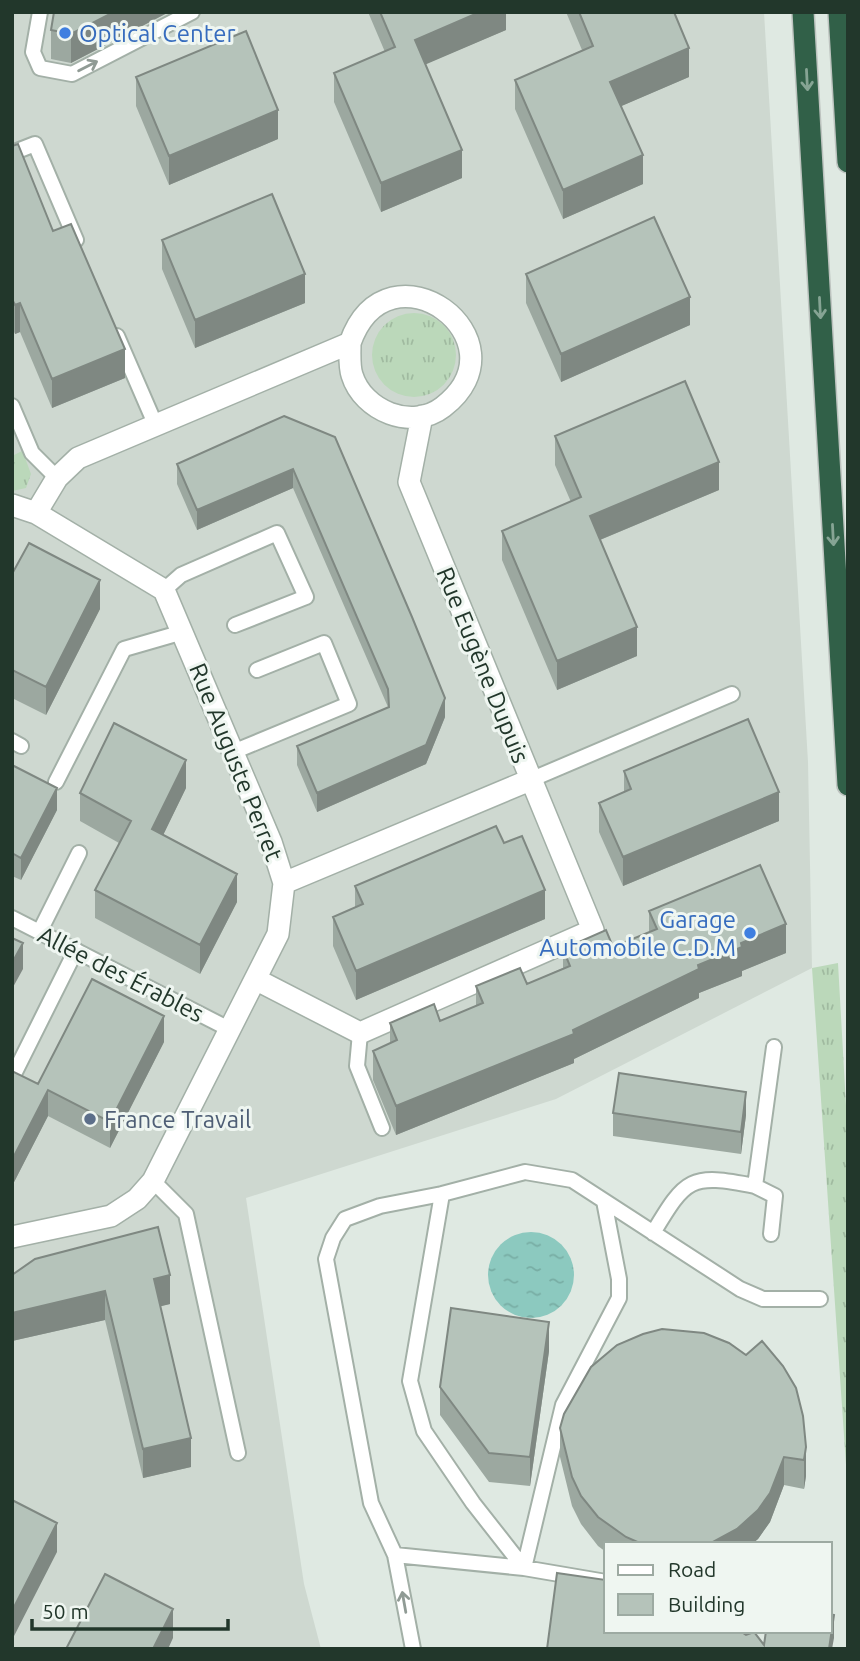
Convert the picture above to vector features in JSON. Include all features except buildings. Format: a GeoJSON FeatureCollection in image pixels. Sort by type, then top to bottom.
{"type":"FeatureCollection","features":[{"type":"Feature","properties":{"kind":"highway"},"geometry":{"type":"LineString","coordinates":[[803,12],[848,785]]}},
{"type":"Feature","properties":{"kind":"highway"},"geometry":{"type":"LineString","coordinates":[[839,12],[848,162]]}},
{"type":"Feature","properties":{"kind":"street"},"geometry":{"type":"LineString","coordinates":[[407,296],[428,298],[454,315],[463,328],[470,348],[470,364],[464,384],[441,409],[422,416],[396,416],[374,406],[361,393],[351,374],[350,343],[366,315],[384,301],[407,296]]}},
{"type":"Feature","properties":{"kind":"street"},"geometry":{"type":"LineString","coordinates":[[36,513],[57,478],[78,458],[350,343]]}},
{"type":"Feature","properties":{"kind":"street","name":"Rue Eugène Dupuis"},"geometry":{"type":"LineString","coordinates":[[284,883],[530,780],[409,482],[422,416]]}},
{"type":"Feature","properties":{"kind":"street"},"geometry":{"type":"LineString","coordinates":[[12,505],[36,513],[164,590]]}},
{"type":"Feature","properties":{"kind":"street","name":"Rue Auguste Perret"},"geometry":{"type":"LineString","coordinates":[[12,1237],[111,1216],[136,1199],[153,1181],[278,934],[284,883],[233,752],[164,590]]}},
{"type":"Feature","properties":{"kind":"street"},"geometry":{"type":"LineString","coordinates":[[257,980],[360,1033],[593,930],[530,780]]}},
{"type":"Feature","properties":{"kind":"lane"},"geometry":{"type":"LineString","coordinates":[[40,12],[33,52],[40,68],[72,74],[192,12]]}},
{"type":"Feature","properties":{"kind":"lane"},"geometry":{"type":"LineString","coordinates":[[12,153],[35,144],[83,256]]}},
{"type":"Feature","properties":{"kind":"lane"},"geometry":{"type":"LineString","coordinates":[[109,317],[156,426]]}},
{"type":"Feature","properties":{"kind":"lane"},"geometry":{"type":"LineString","coordinates":[[12,406],[32,453],[57,478]]}},
{"type":"Feature","properties":{"kind":"lane"},"geometry":{"type":"LineString","coordinates":[[164,590],[181,575],[277,533],[306,597],[235,625]]}},
{"type":"Feature","properties":{"kind":"lane"},"geometry":{"type":"LineString","coordinates":[[56,782],[124,649],[183,632]]}},
{"type":"Feature","properties":{"kind":"lane"},"geometry":{"type":"LineString","coordinates":[[233,752],[349,704],[324,643],[257,670]]}},
{"type":"Feature","properties":{"kind":"lane"},"geometry":{"type":"LineString","coordinates":[[530,780],[732,695]]}},
{"type":"Feature","properties":{"kind":"lane"},"geometry":{"type":"LineString","coordinates":[[40,932],[79,853]]}},
{"type":"Feature","properties":{"kind":"lane","name":"Allée des Érables"},"geometry":{"type":"LineString","coordinates":[[12,918],[231,1030]]}},
{"type":"Feature","properties":{"kind":"lane"},"geometry":{"type":"LineString","coordinates":[[12,1078],[76,950]]}},
{"type":"Feature","properties":{"kind":"lane"},"geometry":{"type":"LineString","coordinates":[[360,1033],[357,1066],[382,1128]]}},
{"type":"Feature","properties":{"kind":"lane"},"geometry":{"type":"LineString","coordinates":[[755,1186],[774,1047]]}},
{"type":"Feature","properties":{"kind":"lane"},"geometry":{"type":"LineString","coordinates":[[412,1649],[395,1555],[371,1503],[326,1259],[333,1238],[345,1219],[380,1206],[442,1194],[525,1172],[572,1180],[740,1289],[763,1299],[820,1299]]}},
{"type":"Feature","properties":{"kind":"lane"},"geometry":{"type":"LineString","coordinates":[[653,1233],[674,1198],[690,1182],[718,1178],[755,1186],[775,1196],[771,1234]]}},
{"type":"Feature","properties":{"kind":"lane"},"geometry":{"type":"LineString","coordinates":[[153,1181],[186,1214],[238,1453]]}},
{"type":"Feature","properties":{"kind":"lane"},"geometry":{"type":"LineString","coordinates":[[442,1194],[410,1381],[424,1431],[473,1503],[524,1568]]}},
{"type":"Feature","properties":{"kind":"lane"},"geometry":{"type":"LineString","coordinates":[[524,1568],[564,1405],[619,1298],[620,1279],[604,1201]]}},
{"type":"Feature","properties":{"kind":"lane"},"geometry":{"type":"LineString","coordinates":[[395,1555],[524,1568],[604,1582]]}},
{"type":"Feature","properties":{"kind":"shaded area"},"geometry":{"type":"Polygon","coordinates":[[[12,12],[764,12],[808,762],[812,968],[556,1099],[246,1198],[304,1584],[321,1649],[12,1649],[12,12]]]}},
{"type":"Feature","properties":{"kind":"green space"},"geometry":{"type":"Polygon","coordinates":[[[414,313],[430,316],[444,325],[453,339],[456,355],[453,371],[444,385],[430,394],[414,397],[398,394],[384,385],[375,371],[372,355],[375,339],[384,325],[398,316],[414,313]]]}},
{"type":"Feature","properties":{"kind":"green space"},"geometry":{"type":"Polygon","coordinates":[[[12,422],[31,474],[26,488],[12,491],[12,456],[22,451],[12,422]]]}},
{"type":"Feature","properties":{"kind":"green space"},"geometry":{"type":"Polygon","coordinates":[[[838,963],[848,1141],[848,1494],[812,968],[838,963]]]}},
{"type":"Feature","properties":{"kind":"water"},"geometry":{"type":"Polygon","coordinates":[[[531,1232],[548,1235],[562,1244],[571,1258],[574,1275],[571,1292],[562,1306],[548,1315],[531,1318],[514,1315],[500,1306],[491,1292],[488,1275],[491,1258],[500,1244],[514,1235],[531,1232]]]}},
{"type":"Feature","properties":{"kind":"place","name":"Optical Center"},"geometry":{"type":"Point","coordinates":[65,33]}},
{"type":"Feature","properties":{"kind":"place","name":"Garage Automobile C.D.M"},"geometry":{"type":"Point","coordinates":[750,933]}},
{"type":"Feature","properties":{"kind":"place","name":"France Travail"},"geometry":{"type":"Point","coordinates":[90,1119]}}]}
